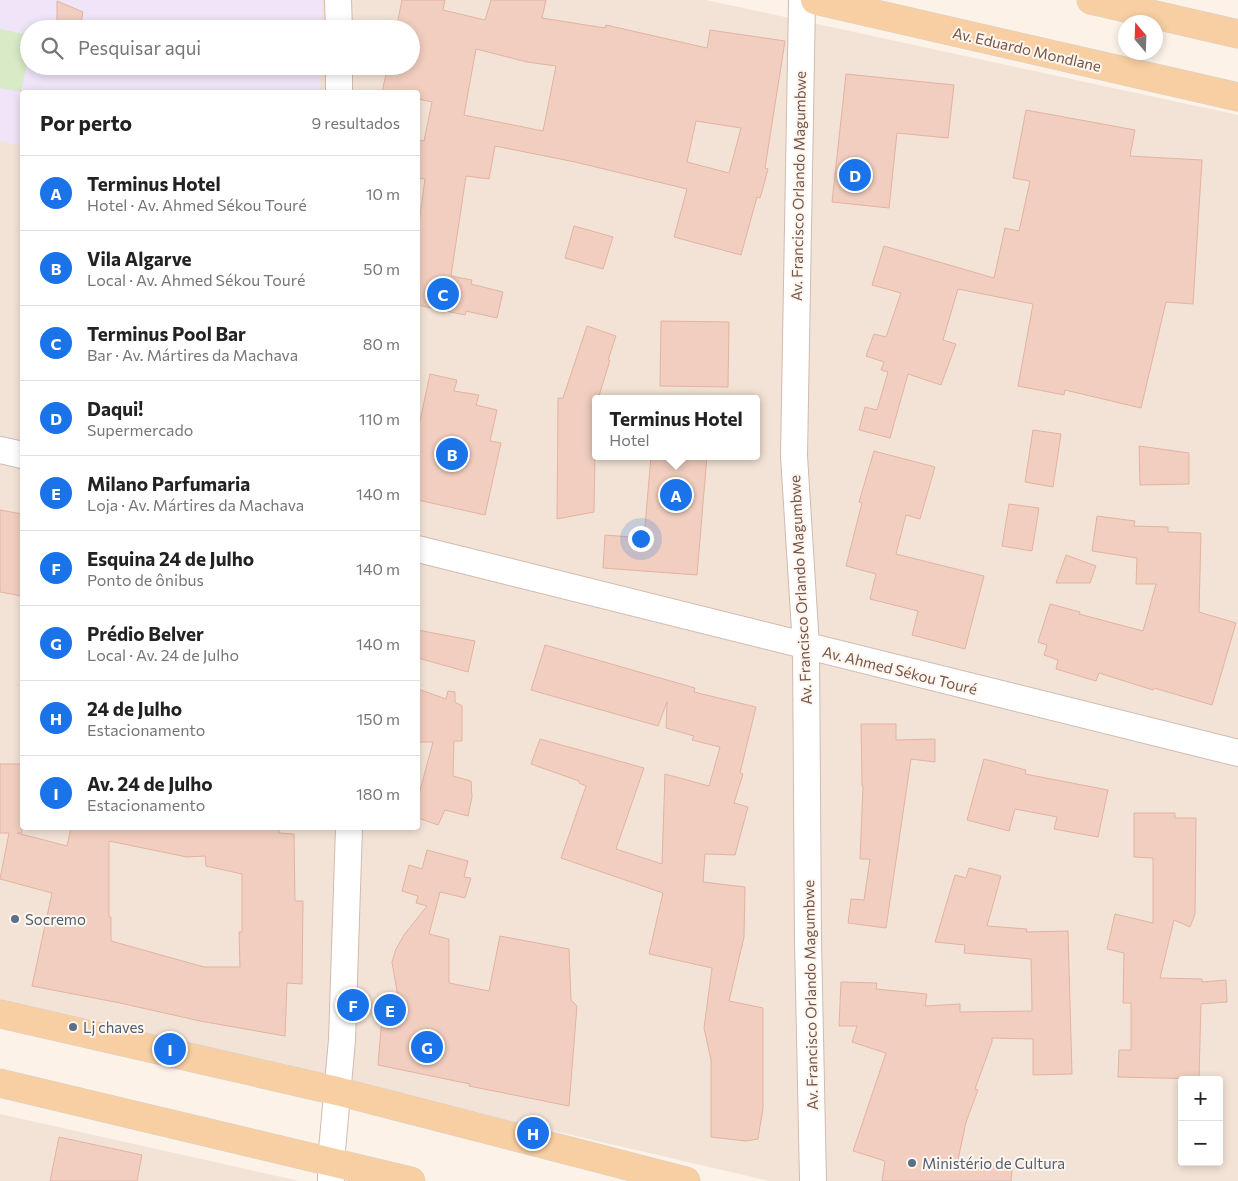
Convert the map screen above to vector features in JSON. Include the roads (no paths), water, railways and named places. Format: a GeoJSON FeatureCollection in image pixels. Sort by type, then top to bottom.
{"type":"FeatureCollection","features":[{"type":"Feature","properties":{"kind":"main road","name":"Av. Eduardo Mondlane"},"geometry":{"type":"LineString","coordinates":[[815,0],[1238,97]]}},
{"type":"Feature","properties":{"kind":"main road"},"geometry":{"type":"LineString","coordinates":[[1091,0],[1238,34]]}},
{"type":"Feature","properties":{"kind":"main road"},"geometry":{"type":"LineString","coordinates":[[0,1014],[337,1091],[686,1181]]}},
{"type":"Feature","properties":{"kind":"main road"},"geometry":{"type":"LineString","coordinates":[[0,1083],[331,1171],[411,1181]]}},
{"type":"Feature","properties":{"kind":"street"},"geometry":{"type":"LineString","coordinates":[[338,0],[339,20]]}},
{"type":"Feature","properties":{"kind":"street","name":"Av. Francisco Orlando Magumbwe"},"geometry":{"type":"LineString","coordinates":[[802,0],[794,456],[806,646],[808,940],[813,1181]]}},
{"type":"Feature","properties":{"kind":"street"},"geometry":{"type":"LineString","coordinates":[[339,75],[339,90]]}},
{"type":"Feature","properties":{"kind":"street"},"geometry":{"type":"LineString","coordinates":[[0,450],[20,455]]}},
{"type":"Feature","properties":{"kind":"street","name":"Av. Ahmed Sékou Touré"},"geometry":{"type":"LineString","coordinates":[[420,550],[1238,753]]}},
{"type":"Feature","properties":{"kind":"street"},"geometry":{"type":"LineString","coordinates":[[331,1171],[342,1040],[349,830]]}},
{"type":"Feature","properties":{"kind":"place","name":"Daqui!"},"geometry":{"type":"Point","coordinates":[855,175]}},
{"type":"Feature","properties":{"kind":"place","name":"Terminus Pool Bar"},"geometry":{"type":"Point","coordinates":[443,294]}},
{"type":"Feature","properties":{"kind":"place","name":"Vila Algarve"},"geometry":{"type":"Point","coordinates":[452,454]}},
{"type":"Feature","properties":{"kind":"place","name":"Terminus Hotel"},"geometry":{"type":"Point","coordinates":[676,495]}},
{"type":"Feature","properties":{"kind":"place","name":"Socremo"},"geometry":{"type":"Point","coordinates":[15,919]}},
{"type":"Feature","properties":{"kind":"place","name":"Esquina 24 de Julho"},"geometry":{"type":"Point","coordinates":[353,1005]}},
{"type":"Feature","properties":{"kind":"place","name":"Milano Parfumaria"},"geometry":{"type":"Point","coordinates":[390,1010]}},
{"type":"Feature","properties":{"kind":"place","name":"Lj chaves"},"geometry":{"type":"Point","coordinates":[73,1027]}},
{"type":"Feature","properties":{"kind":"place","name":"Prédio Belver"},"geometry":{"type":"Point","coordinates":[427,1047]}},
{"type":"Feature","properties":{"kind":"place","name":"Av. 24 de Julho"},"geometry":{"type":"Point","coordinates":[170,1049]}},
{"type":"Feature","properties":{"kind":"place","name":"24 de Julho"},"geometry":{"type":"Point","coordinates":[533,1133]}},
{"type":"Feature","properties":{"kind":"place","name":"Ministério de Cultura"},"geometry":{"type":"Point","coordinates":[912,1163]}}]}
